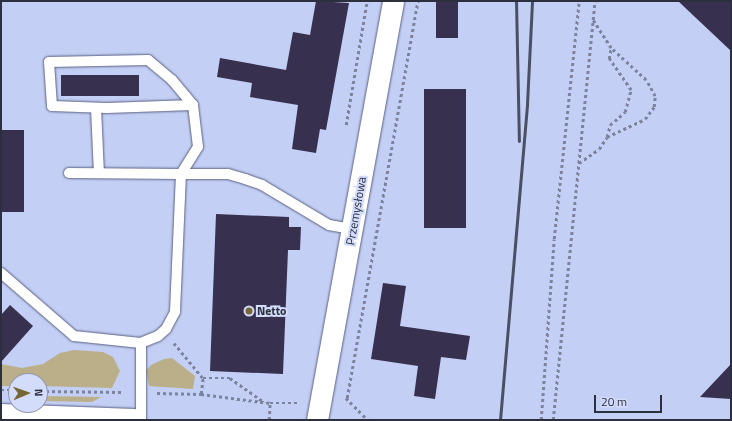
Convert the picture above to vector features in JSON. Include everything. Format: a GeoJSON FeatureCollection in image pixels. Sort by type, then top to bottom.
{"type":"FeatureCollection","features":[{"type":"Feature","properties":{"kind":"street","name":"Przemysłowa"},"geometry":{"type":"LineString","coordinates":[[317,420],[393,1]]}},
{"type":"Feature","properties":{"kind":"street"},"geometry":{"type":"LineString","coordinates":[[1,415],[134,420]]}},
{"type":"Feature","properties":{"kind":"lane"},"geometry":{"type":"LineString","coordinates":[[1,273],[74,336],[141,343],[158,336],[166,328],[175,312],[181,174],[198,147],[193,105],[172,80],[148,60],[50,62],[52,106],[96,108],[193,105]]}},
{"type":"Feature","properties":{"kind":"lane"},"geometry":{"type":"LineString","coordinates":[[96,108],[99,173]]}},
{"type":"Feature","properties":{"kind":"lane"},"geometry":{"type":"LineString","coordinates":[[69,173],[228,174],[262,185],[329,225],[352,229]]}},
{"type":"Feature","properties":{"kind":"lane"},"geometry":{"type":"LineString","coordinates":[[141,343],[141,420]]}},
{"type":"Feature","properties":{"kind":"path"},"geometry":{"type":"LineString","coordinates":[[346,398],[418,1]]}},
{"type":"Feature","properties":{"kind":"path"},"geometry":{"type":"LineString","coordinates":[[540,420],[554,239],[579,1]]}},
{"type":"Feature","properties":{"kind":"path"},"geometry":{"type":"LineString","coordinates":[[553,420],[595,1]]}},
{"type":"Feature","properties":{"kind":"path"},"geometry":{"type":"LineString","coordinates":[[593,19],[611,48],[646,80],[655,96],[654,106],[645,119],[607,137]]}},
{"type":"Feature","properties":{"kind":"path"},"geometry":{"type":"LineString","coordinates":[[579,163],[599,149],[607,137],[610,125],[625,112],[631,90],[609,58],[611,48]]}},
{"type":"Feature","properties":{"kind":"path"},"geometry":{"type":"LineString","coordinates":[[166,328],[179,350],[203,378],[201,394]]}},
{"type":"Feature","properties":{"kind":"path"},"geometry":{"type":"LineString","coordinates":[[203,378],[230,378],[264,402]]}},
{"type":"Feature","properties":{"kind":"path"},"geometry":{"type":"LineString","coordinates":[[48,390],[201,394],[270,403],[298,403],[304,390],[346,398],[368,420]]}},
{"type":"Feature","properties":{"kind":"path"},"geometry":{"type":"LineString","coordinates":[[269,420],[270,403]]}},
{"type":"Feature","properties":{"kind":"shaded area"},"geometry":{"type":"Polygon","coordinates":[[[74,350],[103,352],[113,357],[120,371],[112,388],[48,386],[48,373],[8,373],[8,386],[1,386],[1,364],[22,368],[43,364],[60,353],[74,350]]]}},
{"type":"Feature","properties":{"kind":"shaded area"},"geometry":{"type":"Polygon","coordinates":[[[172,358],[195,376],[193,389],[149,386],[146,371],[151,365],[164,359],[172,358]]]}},
{"type":"Feature","properties":{"kind":"shaded area"},"geometry":{"type":"Polygon","coordinates":[[[48,396],[101,397],[92,402],[48,401],[48,396]]]}},
{"type":"Feature","properties":{"kind":"building"},"geometry":{"type":"Polygon","coordinates":[[[316,1],[349,3],[326,130],[320,129],[316,153],[292,149],[298,105],[250,97],[252,83],[217,77],[220,58],[286,70],[293,32],[310,35],[316,1]]]}},
{"type":"Feature","properties":{"kind":"building"},"geometry":{"type":"Polygon","coordinates":[[[436,1],[458,1],[458,38],[436,38],[436,1]]]}},
{"type":"Feature","properties":{"kind":"building"},"geometry":{"type":"Polygon","coordinates":[[[678,1],[731,1],[731,51],[678,1]]]}},
{"type":"Feature","properties":{"kind":"building"},"geometry":{"type":"Polygon","coordinates":[[[61,75],[139,75],[139,96],[61,96],[61,75]]]}},
{"type":"Feature","properties":{"kind":"building"},"geometry":{"type":"Polygon","coordinates":[[[424,89],[466,89],[466,228],[424,228],[424,89]]]}},
{"type":"Feature","properties":{"kind":"building"},"geometry":{"type":"Polygon","coordinates":[[[1,130],[24,130],[24,212],[1,212],[1,130]]]}},
{"type":"Feature","properties":{"kind":"building","name":"Netto"},"geometry":{"type":"Polygon","coordinates":[[[216,214],[289,217],[289,227],[301,227],[300,250],[288,250],[283,374],[210,371],[216,214]]]}},
{"type":"Feature","properties":{"kind":"building"},"geometry":{"type":"Polygon","coordinates":[[[383,283],[406,286],[400,326],[470,336],[466,360],[441,357],[435,399],[414,396],[418,366],[371,359],[383,283]]]}},
{"type":"Feature","properties":{"kind":"building"},"geometry":{"type":"Polygon","coordinates":[[[10,305],[33,326],[1,362],[1,315],[10,305]]]}},
{"type":"Feature","properties":{"kind":"building"},"geometry":{"type":"Polygon","coordinates":[[[731,364],[731,399],[700,397],[731,364]]]}},
{"type":"Feature","properties":{"kind":"railway"},"geometry":{"type":"LineString","coordinates":[[516,1],[519,141]]}},
{"type":"Feature","properties":{"kind":"railway"},"geometry":{"type":"LineString","coordinates":[[500,420],[527,104],[532,1]]}},
{"type":"Feature","properties":{"kind":"place","name":"Netto"},"geometry":{"type":"Point","coordinates":[249,311]}}]}
